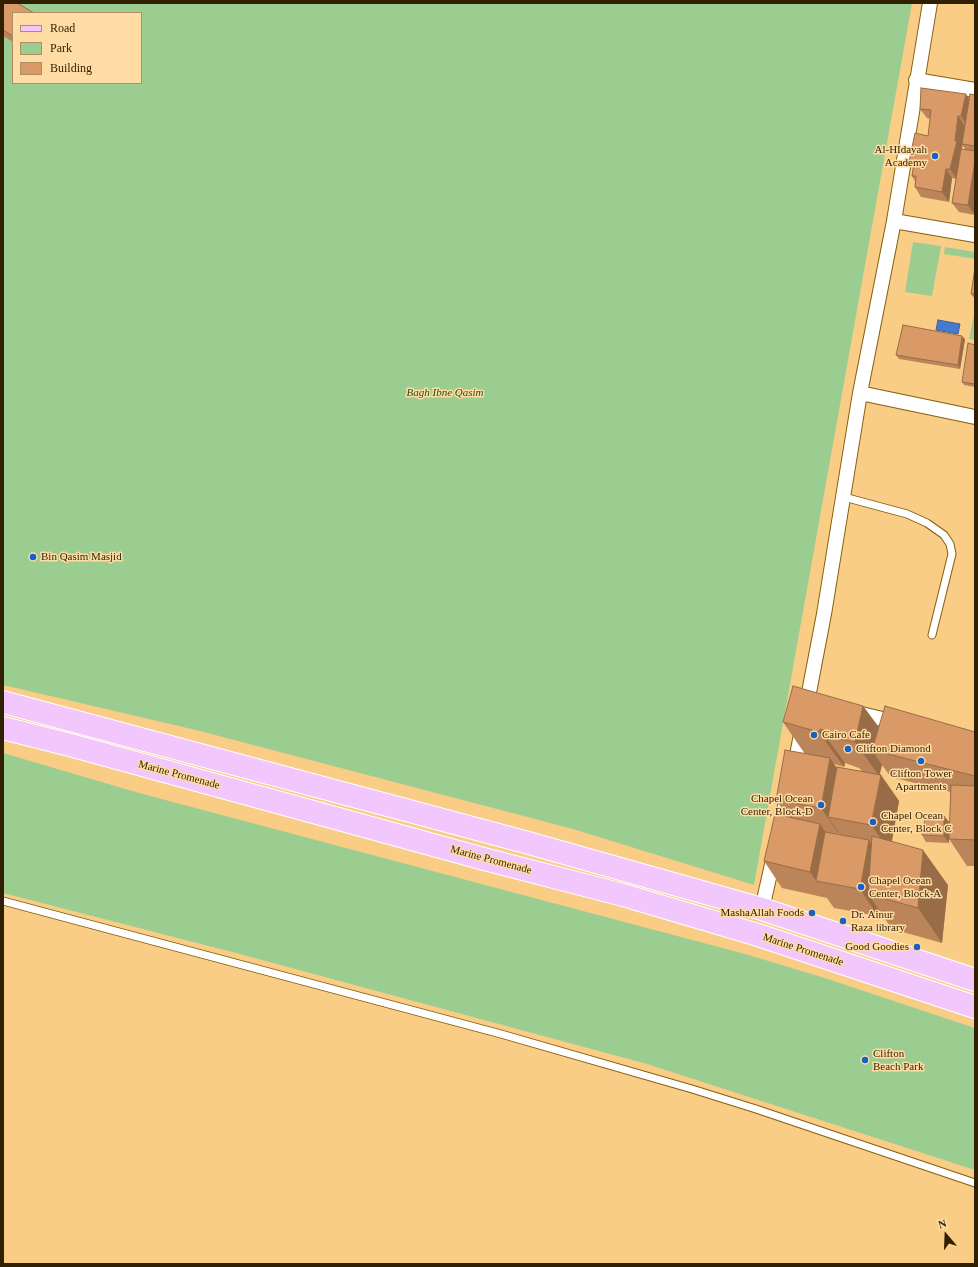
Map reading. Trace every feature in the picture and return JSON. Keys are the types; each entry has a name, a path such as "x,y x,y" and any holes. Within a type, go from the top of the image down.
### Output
{"main road":[{"path":"8,704 78,721 533,844 762,909 975,980"},
{"path":"4,729 14,722 16,710 8,704"},
{"path":"70,744 67,740 67,730 78,721"},
{"name":"Marine Promenade","path":"4,729 70,744 484,859 623,895 758,935 975,1007"}],"street":[{"path":"762,909 808,700 844,497 860,393 894,221 916,80 930,3"},
{"path":"916,80 975,90"},
{"path":"894,221 975,235"},
{"path":"860,393 975,416"},
{"path":"808,700 823,704"},
{"path":"838,708 914,727"}],"lane":[{"path":"844,497 907,514 927,523 944,535 950,544 952,554 932,635"},
{"path":"3,901 501,1034 692,1089 763,1111 975,1183"}],"green space":[{"name":"Bagh Ibne Qasim","path":"3,3 912,3 754,885 573,829 196,730 3,685"},
{"path":"913,242 941,246 932,296 905,292"},
{"path":"945,247 975,252 975,259 944,254"},
{"path":"975,310 975,340 969,339"},
{"path":"3,753 139,793 745,954 825,978 975,1028 975,1170 647,1064 236,953 3,893"}],"water":[{"path":"938,320 960,324 958,334 936,330"}],"building":[{"path":"3,3 17,3 32,12 12,12 12,35 3,30"},
{"path":"921,88 966,94 961,116 958,116 955,141 957,141 950,169 946,169 942,192 915,187 916,176 912,176 914,163 909,162 915,133 928,136 931,110 920,109"},
{"path":"970,94 975,95 975,146 962,144"},
{"path":"961,149 975,151 975,161 968,205 952,203"},
{"path":"975,268 975,294 971,294"},
{"path":"903,325 962,336 958,365 896,355"},
{"path":"968,343 975,345 975,384 962,382"},
{"path":"793,686 863,706 855,742 839,739 841,735 820,729 819,732 783,722"},
{"path":"885,706 975,732 975,776 872,750"},
{"path":"785,750 830,758 821,808 776,800"},
{"path":"837,767 881,775 871,825 828,817"},
{"path":"951,785 975,786 975,840 949,839"},
{"path":"775,814 820,824 810,872 764,861"},
{"path":"926,814 944,816 944,836 922,835"},
{"path":"825,832 869,840 860,889 816,881"},
{"path":"872,836 923,850 918,908 868,894"}],"place":[{"name":"Al-HIdayah Academy","path":"935,156"},
{"name":"Bin Qasim Masjid","path":"33,557"},
{"name":"Cairo Cafe","path":"814,735"},
{"name":"Clifton Diamond","path":"848,749"},
{"name":"Clifton Tower Apartments","path":"921,761"},
{"name":"Chapel Ocean Center, Block-D","path":"821,805"},
{"name":"Chapel Ocean Center, Block C","path":"873,822"},
{"name":"Chapel Ocean Center, Block-A","path":"861,887"},
{"name":"MashaAllah Foods","path":"812,913"},
{"name":"Dr. Ainur Raza library","path":"843,921"},
{"name":"Good Goodies","path":"917,947"},
{"name":"Clifton Beach Park","path":"865,1060"}]}
